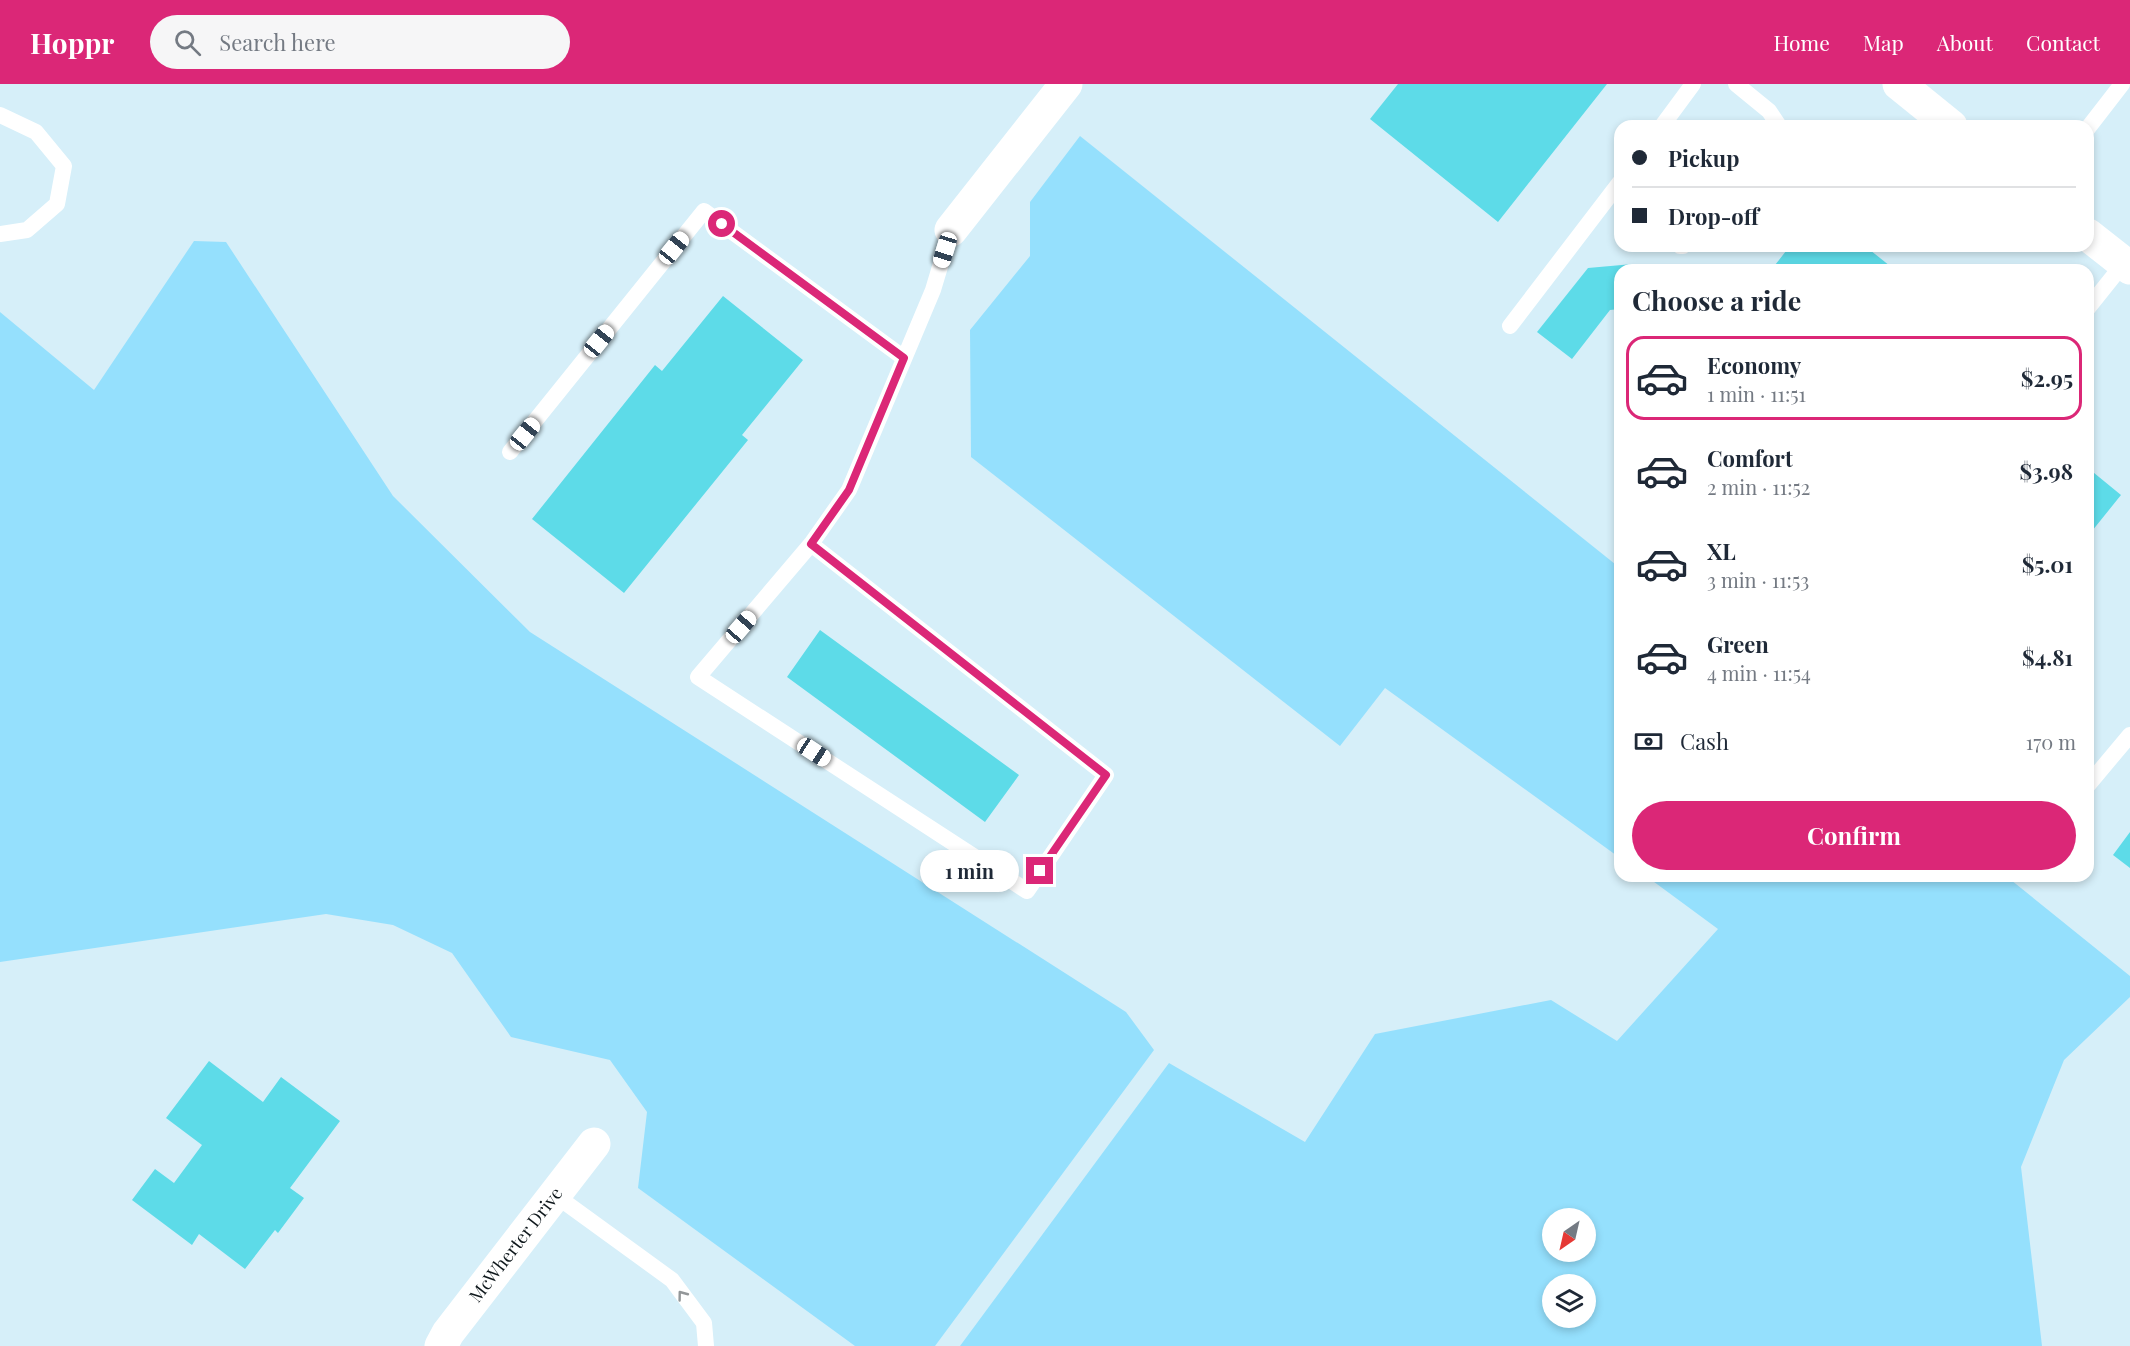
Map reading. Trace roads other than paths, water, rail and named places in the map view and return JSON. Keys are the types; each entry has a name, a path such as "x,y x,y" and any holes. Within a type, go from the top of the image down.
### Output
{"street":[{"path":"951,230 1066,84"},
{"path":"1899,84 1944,120"},
{"path":"2094,240 2127,266"},
{"name":"McWherter Drive","path":"441,1346 448,1333 594,1144"}],"lane":[{"path":"1667,120 1694,84"},
{"path":"1737,84 1769,111 1775,120"},
{"path":"2093,120 2115,86"},
{"path":"0,115 36,132 64,166 57,204 27,230 0,234"},
{"path":"1510,326 1614,192"},
{"path":"510,452 704,211 904,358"},
{"path":"811,544 1106,775 1027,891 698,677 811,544 849,490 933,290 951,230"},
{"path":"2094,302 2127,266"},
{"path":"2094,778 2130,735"},
{"path":"555,1195 672,1280 704,1323 706,1346"}]}
